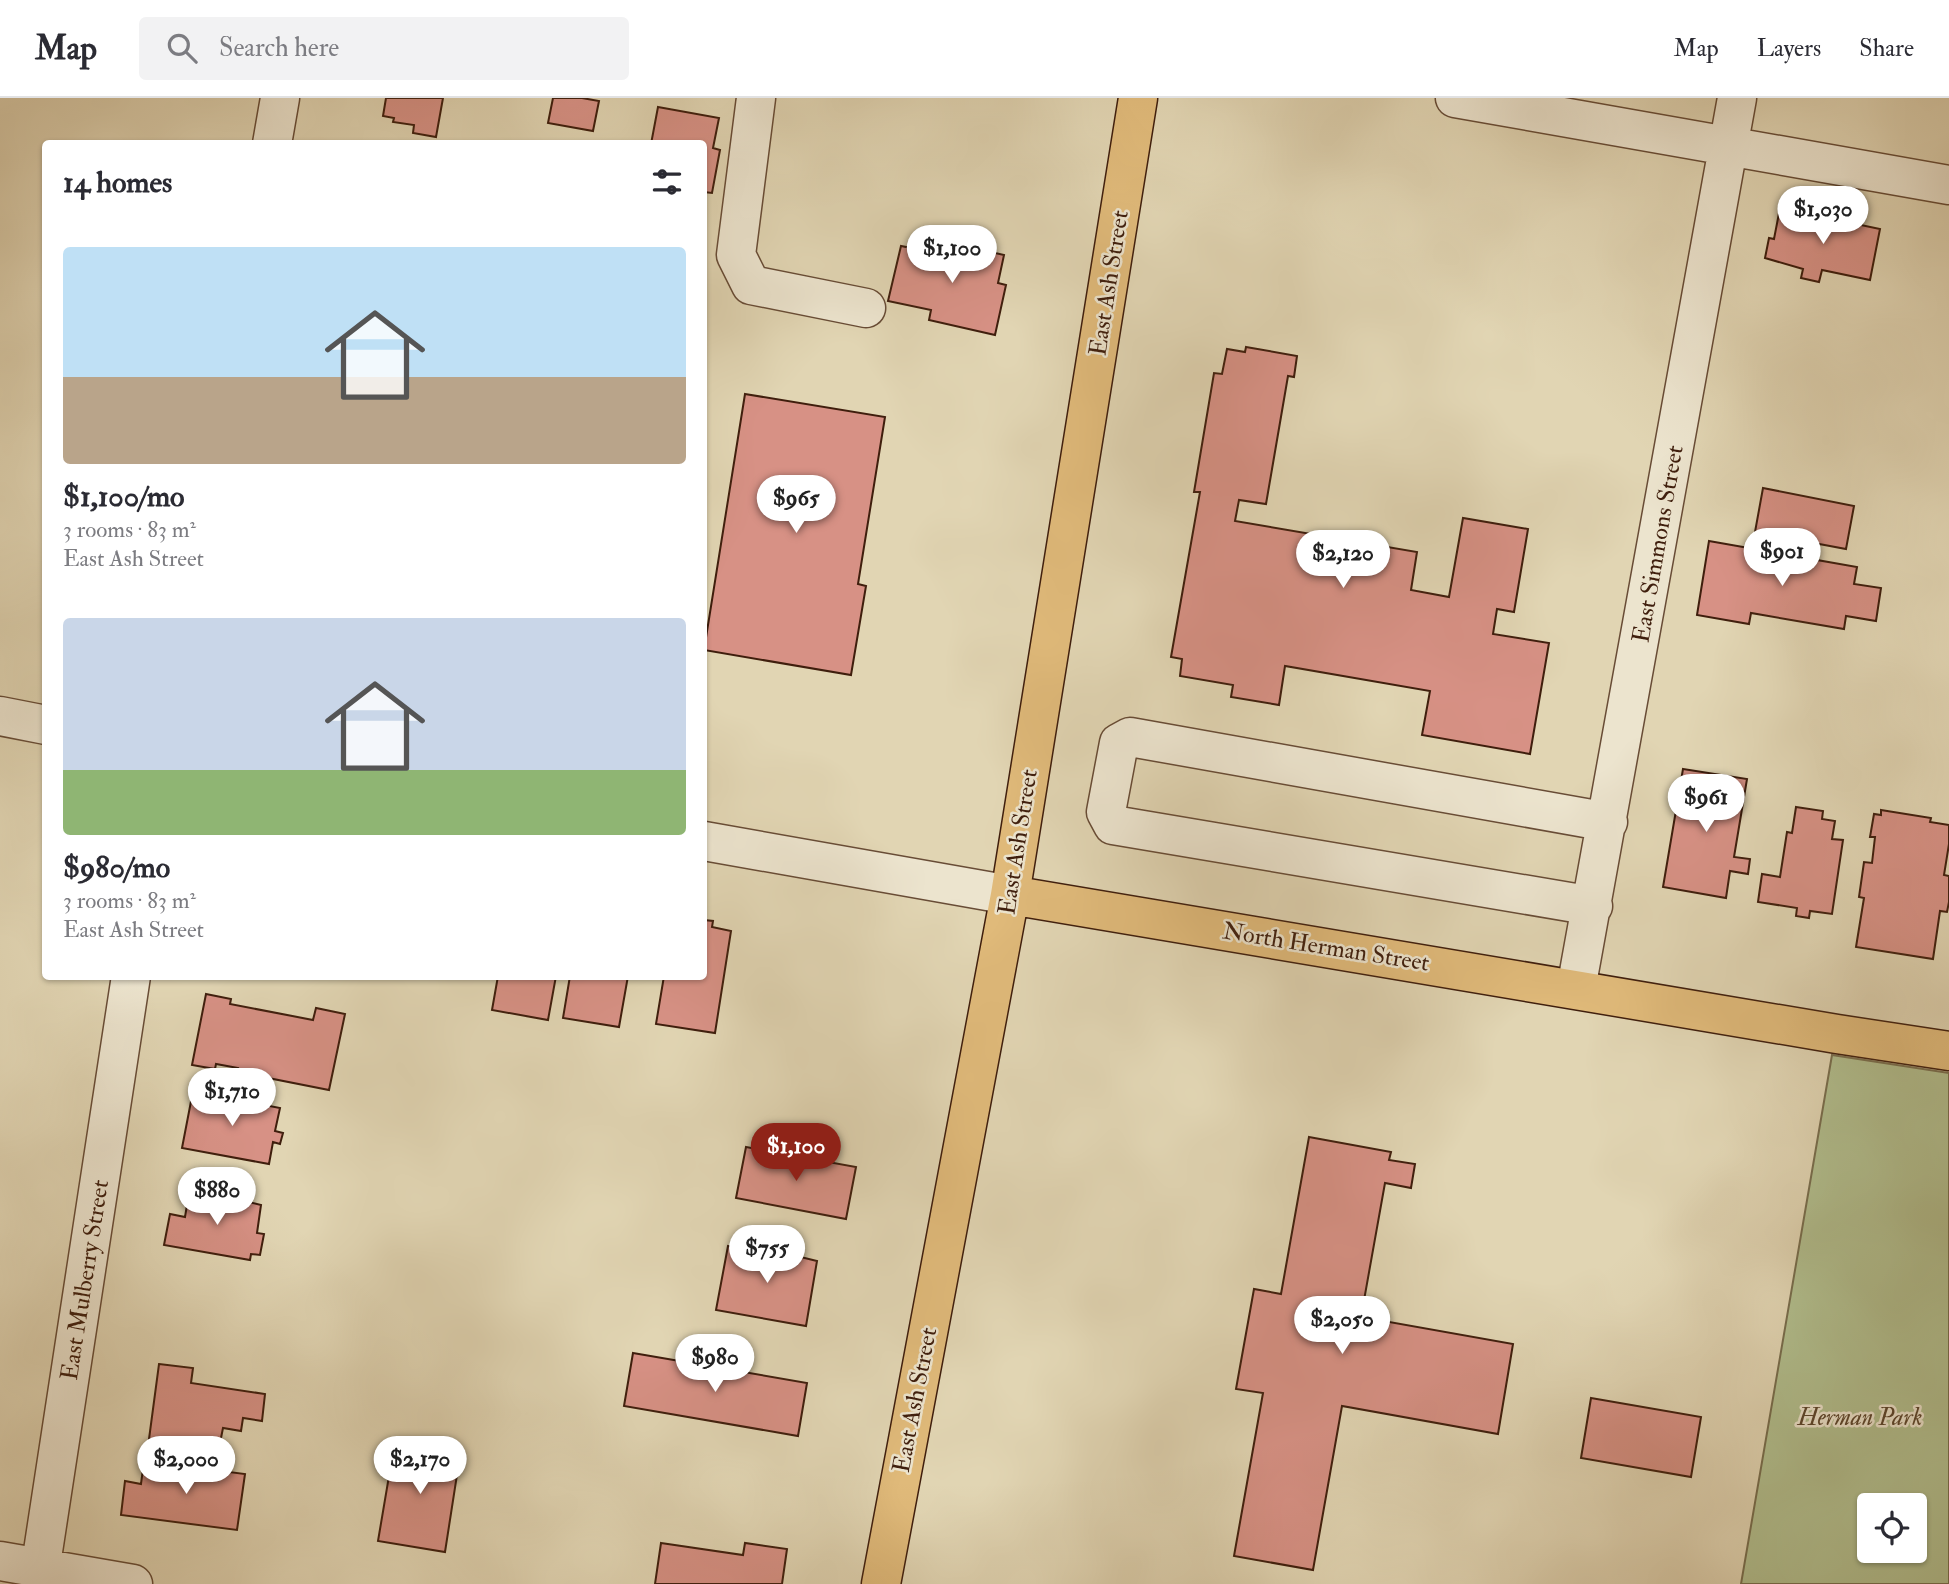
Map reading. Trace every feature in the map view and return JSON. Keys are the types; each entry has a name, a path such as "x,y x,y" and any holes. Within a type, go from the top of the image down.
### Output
{"main road":[{"name":"East Ash Street","path":"881,1584 1010,894 1139,98"},
{"name":"North Herman Street","path":"1010,894 1949,1051"}],"street":[{"path":"273,140 280,98"},
{"path":"756,98 736,255 751,285 866,308"},
{"path":"1455,98 1949,185"},
{"name":"East Simmons Street","path":"1576,989 1737,98"},
{"path":"0,716 42,723"},
{"path":"1592,906 1113,825 1106,812 1119,743 1130,737 1608,821"},
{"name":"North Herman Street","path":"707,842 1010,894"},
{"name":"East Mulberry Street","path":"40,1576 130,980"},
{"path":"0,1561 40,1576 132,1584"}],"green space":[{"name":"Herman Park","path":"1832,1055 1949,1073 1949,1584 1741,1584"}],"building":[{"path":"386,98 443,98 436,137 413,133 414,125 393,122 394,118 383,116"},
{"path":"553,98 599,101 593,131 548,123"},
{"path":"658,107 719,118 713,148 720,150 712,193 707,192 707,140 652,140"},
{"path":"1780,208 1880,229 1870,280 1822,270 1819,282 1801,278 1803,269 1765,258 1769,238 1774,239"},
{"path":"934,239 1004,255 998,283 1006,285 995,335 929,320 931,310 888,301 901,246 931,252"},
{"path":"1246,347 1297,356 1294,377 1288,376 1266,504 1239,500 1235,521 1417,552 1411,590 1449,597 1463,518 1528,529 1514,612 1497,609 1493,634 1549,643 1530,754 1422,735 1430,691 1285,666 1279,705 1231,697 1233,685 1180,676 1182,659 1171,657 1200,492 1194,492 1214,373 1222,374 1227,349 1245,352"},
{"path":"745,394 885,417 858,584 866,586 851,675 707,651 707,631"},
{"path":"1763,488 1854,506 1846,549 1755,532"},
{"path":"1709,541 1857,567 1854,584 1881,588 1876,621 1846,616 1844,629 1751,613 1749,624 1697,615"},
{"path":"1683,769 1747,779 1734,857 1750,859 1748,874 1730,871 1726,898 1663,887"},
{"path":"1796,807 1823,811 1822,819 1835,821 1832,839 1843,840 1832,914 1810,911 1809,918 1796,916 1797,908 1758,902 1762,874 1780,877 1787,832 1792,833"},
{"path":"1881,810 1931,818 1930,822 1949,825 1944,875 1949,876 1949,902 1947,912 1940,911 1933,959 1856,947 1864,898 1859,897 1864,862 1872,863 1875,837 1870,837 1874,814 1881,815"},
{"path":"707,920 713,921 712,927 731,931 715,1033 656,1024 663,980 707,980"},
{"path":"497,980 555,980 548,1020 492,1010"},
{"path":"569,980 627,980 619,1027 563,1018"},
{"path":"206,994 231,999 230,1004 313,1020 316,1008 345,1014 329,1090 268,1078 267,1082 236,1076 238,1068 216,1064 215,1069 192,1065"},
{"path":"193,1091 280,1108 275,1131 283,1133 280,1144 273,1142 269,1164 182,1148"},
{"path":"1309,1137 1391,1152 1389,1160 1415,1164 1411,1188 1385,1183 1361,1317 1513,1344 1498,1434 1342,1406 1313,1570 1234,1556 1263,1393 1236,1389 1254,1289 1281,1294"},
{"path":"746,1147 856,1167 846,1219 736,1198"},
{"path":"189,1193 214,1198 215,1194 261,1205 257,1233 264,1234 260,1255 251,1254 250,1260 164,1245 170,1214 185,1217"},
{"path":"728,1246 763,1253 764,1248 817,1261 806,1326 716,1310"},
{"path":"633,1353 807,1383 798,1436 624,1406"},
{"path":"159,1364 193,1368 191,1383 265,1394 262,1421 243,1418 241,1431 223,1428 220,1443 214,1442 214,1449 149,1439"},
{"path":"1591,1398 1701,1417 1691,1477 1581,1458"},
{"path":"399,1438 461,1449 445,1552 378,1541 389,1476 393,1477"},
{"path":"144,1461 245,1474 237,1530 121,1515 125,1481 141,1484"},
{"path":"661,1543 743,1555 745,1543 787,1549 782,1584 655,1584"}]}
